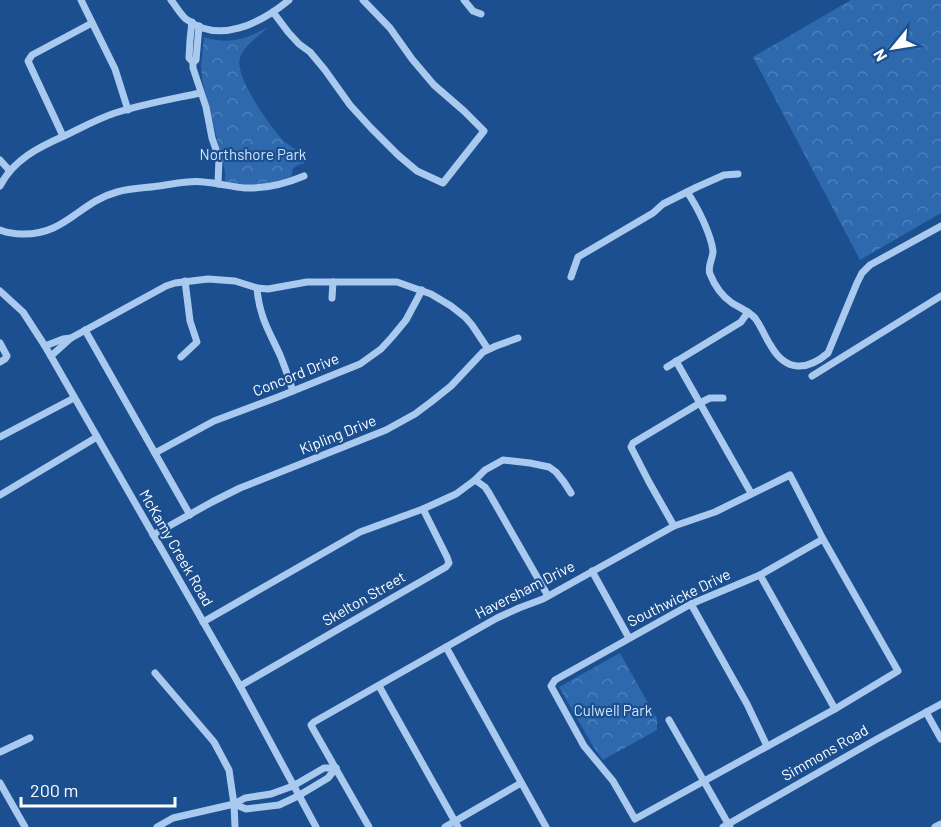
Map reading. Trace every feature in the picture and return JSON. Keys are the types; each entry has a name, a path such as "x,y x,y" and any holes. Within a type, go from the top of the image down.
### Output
{"street":[{"path":"81,0 115,69 128,110"},
{"path":"171,0 185,18 195,24 218,31 244,27 273,12 289,0"},
{"path":"273,12 288,33 310,52 350,105 371,128 417,171 443,183 484,131 434,85 390,28 363,0"},
{"path":"464,0 473,11 481,14"},
{"path":"63,136 28,61 32,56 92,23"},
{"path":"195,24 189,58 193,62 219,158 218,184"},
{"path":"0,186 10,171 30,153 92,122 115,113 200,93"},
{"path":"0,160 10,171"},
{"path":"571,277 578,257 653,213 663,204 724,175 738,174"},
{"path":"0,230 9,234 45,232 60,226 87,206 109,194 125,190 184,182 268,188 304,176"},
{"path":"687,192 704,222 713,252 708,270 713,281 722,294 756,320 777,356 799,367 810,365 828,353 862,273 870,265 941,226"},
{"path":"51,356 71,338 166,286 185,281 208,279 235,281 268,289 307,282 397,282 438,298 465,317 488,349"},
{"path":"181,357 197,342 190,321 185,281"},
{"path":"332,298 333,282"},
{"path":"257,288 261,314 293,391"},
{"name":"Concord Drive","path":"155,453 214,421 360,364 381,349 406,320 422,290"},
{"name":"McKamy Creek Road","path":"0,291 23,312 51,356 240,686 316,827"},
{"path":"812,376 941,296"},
{"path":"667,367 741,322 748,312"},
{"path":"85,330 190,515"},
{"path":"45,346 71,338"},
{"name":"Kipling Drive","path":"153,535 240,488 386,430 416,414 451,386 483,352 518,338"},
{"path":"0,343 7,356 0,362"},
{"path":"676,361 751,493"},
{"path":"0,437 74,398"},
{"path":"675,526 631,447 633,443 700,402 710,398 723,398"},
{"path":"0,495 97,437"},
{"path":"203,622 360,532 423,509 456,494 485,470 503,460 530,462 549,467 556,472 571,494"},
{"name":"Haversham Drive","path":"336,768 311,724 497,618 548,596 675,526 714,512 790,475 823,539"},
{"path":"475,480 489,493 548,596"},
{"name":"Skelton Street","path":"240,686 446,567 449,563 447,557 423,509"},
{"path":"704,782 898,671 823,539"},
{"name":"Southwicke Drive","path":"704,782 635,819 613,781 584,746 551,686 558,677 691,604 760,575 823,539"},
{"path":"592,571 629,638"},
{"path":"760,575 835,709"},
{"path":"691,604 747,704 767,746"},
{"path":"446,647 546,827"},
{"path":"155,673 214,742 229,770 235,827"},
{"path":"379,686 456,824"},
{"name":"Simmons Road","path":"727,826 941,704"},
{"path":"926,712 941,739"},
{"path":"669,720 727,826"},
{"path":"0,752 30,738"},
{"path":"157,827 173,818 234,804 245,798 271,794 293,786 324,768 336,768"},
{"path":"234,804 246,809 279,805 328,778 336,768"},
{"path":"336,768 369,827"},
{"path":"0,783 25,827"},
{"path":"446,827 456,824 521,783"},
{"path":"935,827 941,824"}],"green space":[{"path":"851,0 941,0 941,213 860,260 753,57"},
{"name":"Northshore Park","path":"268,27 248,45 242,54 240,66 242,76 267,121 283,140 300,154 305,163 293,168 291,179 265,186 225,183 222,158 202,79 204,37 237,40"},
{"name":"Culwell Park","path":"620,653 657,719 657,730 603,760 559,687"}]}
